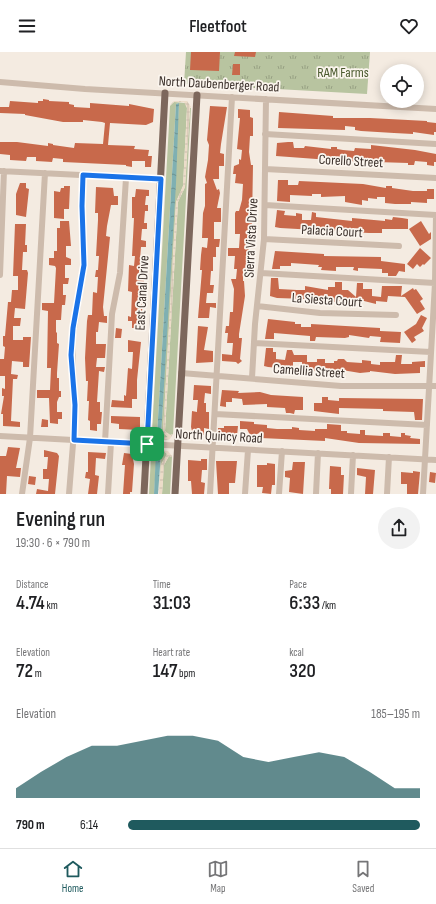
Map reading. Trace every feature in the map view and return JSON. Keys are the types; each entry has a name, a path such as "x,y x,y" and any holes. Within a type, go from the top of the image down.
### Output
{"main road":[{"name":"East Canal Drive","path":"144,494 165,93"},
{"path":"175,494 197,95"}],"street":[{"name":"North Daubenberger Road","path":"0,82 436,109"},
{"path":"210,494 232,97"},
{"name":"Sierra Vista Drive","path":"252,378 257,306 264,239 266,99"},
{"path":"265,134 436,144"},
{"name":"Corello Street","path":"265,169 436,178"},
{"path":"0,275 2,171 161,179"},
{"path":"22,494 30,438 45,173"},
{"path":"69,494 74,440 75,405 71,355 73,328 84,265 82,206 83,175"},
{"path":"108,494 112,314 120,273 126,178"},
{"path":"265,205 436,215 435,283 423,494"},
{"name":"Palacia Court","path":"264,239 399,246"},
{"path":"261,273 435,283"},
{"name":"La Siesta Court","path":"257,306 320,313 396,315"},
{"path":"254,343 430,352"},
{"name":"Camellia Street","path":"181,373 341,386 436,386"},
{"path":"215,414 427,425"},
{"name":"North Quincy Road","path":"0,436 436,460"},
{"path":"246,494 248,450"},
{"path":"279,494 282,451"},
{"path":"316,494 318,453"},
{"path":"351,494 353,455"},
{"path":"387,494 389,457"}],"green space":[{"name":"RAM Farms","path":"186,52 370,52 367,94 184,84"},
{"path":"174,102 185,103 187,108 183,186 176,202 163,432 168,437 166,439 157,438 152,433 170,106","holes":["179,103 161,436 157,436 176,104"]},
{"path":"190,108 173,434 170,435 165,431 178,202 185,187"},
{"path":"157,451 165,452 167,454 161,465 159,494 161,453"},
{"path":"157,451 154,494 149,494 151,456"},
{"path":"169,456 172,457 170,494 162,494 164,465"}],"shaded area":[{"path":"174,101 187,101 191,107 185,187 178,202 165,431 170,435 173,434 170,439 166,440 156,439 152,434 153,433 154,436 158,438 168,437 163,433 176,202 183,186 187,108 184,102 174,102 170,105"},
{"path":"156,450 168,451 172,456 169,456 164,465 162,494 159,494 161,464 167,454 165,452 156,451 151,456 152,452"}],"water":[{"path":"179,103 176,184 161,437 157,436 176,104"},
{"path":"156,452 161,453 158,494 154,494"}],"building":[{"path":"191,52 220,52 219,71 190,70"},
{"path":"235,52 256,52 255,57 234,56"},
{"path":"233,64 240,64 240,75 232,75"},
{"path":"43,99 49,101 69,102 69,104 74,105 74,107 90,108 90,103 129,106 129,104 154,109 153,122 146,125 110,123 108,145 135,146 134,149 149,150 148,156 152,156 151,167 145,167 145,161 132,161 132,167 126,165 63,162 63,159 53,158 52,162 36,161 36,157 27,157 26,161 10,160 10,155 0,154 0,142 17,142 48,146 48,143 74,148 75,143 103,144 105,123 102,122 83,120 83,122 63,122 25,114 0,113 0,107 9,107 10,101 38,103 38,101 43,101"},
{"path":"210,106 227,107 220,153 224,154 224,166 219,166 219,179 213,179 217,190 219,189 220,193 217,208 221,208 221,222 214,222 214,239 220,239 219,247 216,247 216,257 213,257 213,271 211,271 210,285 214,285 213,293 207,293 206,303 216,303 216,308 210,307 209,318 198,318 202,270 200,270 202,247 207,248 208,238 202,238 203,213 205,206 205,184 207,183 205,177 208,160 209,145 207,140"},
{"path":"238,109 250,110 250,117 253,118 253,136 250,136 249,152 251,165 253,165 251,239 248,239 249,257 247,257 247,269 243,269 245,296 239,334 239,338 242,338 240,359 242,361 238,364 236,362 222,361 222,354 232,355 233,343 227,343 228,333 225,333 226,326 229,326 230,312 233,312 234,289 231,279 236,279 237,269 234,269 235,256 228,256 228,248 239,248 240,234 235,234 235,213 236,211 239,211 242,200 243,184 235,183 236,174 233,174 234,166 239,164 239,159 241,160 242,150 237,149 240,118 238,118"},
{"path":"279,112 333,116 333,118 427,121 436,123 436,132 434,132 434,135 413,132 413,134 361,131 355,130 355,127 345,126 345,130 278,128"},
{"path":"293,142 294,148 304,148 305,146 331,149 331,147 337,147 337,149 354,151 355,148 371,149 371,145 415,150 436,154 436,162 434,162 434,166 427,165 427,162 415,161 414,165 408,165 408,163 345,161 345,159 330,158 330,160 276,156 277,143"},
{"path":"278,180 288,180 288,185 298,185 299,181 363,184 386,188 386,186 392,186 392,188 413,191 427,191 427,189 434,189 434,199 427,199 427,203 411,202 411,204 395,204 385,203 385,197 377,197 377,199 368,198 368,201 362,200 362,205 345,202 345,196 321,197 321,194 312,194 312,196 290,195 290,202 277,201"},
{"path":"20,183 26,183 26,188 29,189 26,217 16,215 16,194"},
{"path":"64,186 70,186 69,209 64,209 64,219 54,218 54,191 60,192 61,188 64,188"},
{"path":"96,187 113,188 114,196 118,196 118,205 111,205 106,236 110,237 103,307 104,316 107,316 107,323 99,322 98,332 96,332 96,344 106,344 105,358 97,358 96,367 105,367 104,372 99,371 97,402 100,402 100,412 102,412 101,424 97,424 97,431 90,430 90,421 88,420 89,401 87,401 88,381 86,381 85,358 88,315 92,315 93,292 97,293 98,277 95,277 96,270 98,270 99,256 96,256 98,213 95,213"},
{"path":"136,189 149,190 149,196 146,196 145,205 148,205 148,211 145,211 144,223 147,223 147,229 142,229 141,240 146,241 146,247 141,247 140,259 145,259 145,264 142,264 142,276 144,276 144,283 139,282 139,295 143,295 141,328 132,328 132,321 128,321 128,316 131,317 132,292 128,291 129,265 134,266 135,256 132,256 134,218 132,218 132,197 135,197"},
{"path":"277,210 285,211 284,215 296,216 296,213 302,214 302,220 311,220 312,212 316,213 316,217 352,221 352,218 385,221 385,219 392,220 393,217 402,218 408,219 408,229 382,229 382,233 369,233 280,228 275,227"},
{"path":"60,221 69,221 71,246 66,246 66,257 71,259 71,265 65,265 65,278 69,278 68,284 63,284 63,295 66,295 65,305 62,305 61,320 56,320 57,343 59,344 57,378 59,378 59,391 61,391 61,397 59,397 57,402 57,412 62,412 62,419 58,419 58,424 50,423 49,398 37,398 37,390 50,390 51,368 47,368 48,311 42,310 42,303 54,303 56,268 55,266 49,265 49,258 54,258 54,251 57,251 57,228 60,228"},
{"path":"421,221 429,234 431,232 431,239 420,246 409,229"},
{"path":"15,224 26,224 25,245 27,245 27,252 23,252 22,270 27,270 28,273 25,309 15,308 14,318 21,318 20,326 13,326 13,340 23,340 23,337 31,337 29,367 23,367 23,362 12,361 11,374 18,375 17,379 13,379 11,421 20,422 20,427 3,426 3,414 1,414 4,396 2,396 2,388 5,389 5,376 0,376 0,359 4,359 5,347 3,346 3,336 5,336 8,302 11,302 12,290 18,290 18,276 13,276"},
{"path":"420,248 431,258 424,265 423,264 420,267 417,264 413,269 407,264"},
{"path":"275,251 324,254 324,256 381,257 381,261 405,264 405,272 399,271 396,276 388,276 388,273 382,273 382,269 358,268 358,271 353,270 354,267 336,267 336,271 321,270 322,267 318,267 319,265 291,263 291,266 280,266 280,269 272,269"},
{"path":"271,278 278,278 279,289 305,290 305,286 328,290 328,287 335,287 335,282 342,282 342,290 348,290 356,297 357,283 363,283 363,289 372,289 372,296 381,297 382,286 402,286 401,296 413,288 414,290 416,289 423,299 420,301 425,309 417,314 405,297 388,296 387,302 376,301 376,304 364,301 334,302 334,300 277,298 270,296"},
{"path":"421,315 427,318 422,328 424,331 414,337 416,340 412,343 404,332 416,324"},
{"path":"268,319 295,322 295,324 301,324 301,327 311,327 311,324 380,328 380,331 401,332 400,343 380,342 381,337 370,336 369,338 349,335 349,337 345,338 316,337 315,341 310,341 310,336 274,333 274,339 265,339"},
{"path":"198,326 208,327 204,350 213,351 213,362 196,363"},
{"path":"116,328 122,329 121,338 115,338"},
{"path":"128,340 141,342 137,380 137,399 132,399 132,408 111,407 112,400 124,401 124,395 126,396 128,368 132,369 133,352 128,352"},
{"path":"266,348 273,348 273,352 276,352 276,359 285,360 287,350 292,350 294,355 307,355 307,362 317,362 317,359 325,359 325,363 334,363 334,361 337,361 338,359 344,359 347,362 362,363 362,360 371,361 371,364 380,365 380,362 395,362 396,355 402,355 401,364 412,364 412,362 425,361 425,367 420,367 420,373 395,374 370,371 360,373 342,370 342,373 333,372 334,370 309,371 309,369 302,368 302,362 293,362 293,369 268,367 264,366"},
{"path":"194,385 211,386 211,394 205,393 204,403 206,403 206,412 209,412 209,429 204,428 204,435 193,435 191,427 192,411 197,412 198,400 193,400"},
{"path":"222,390 239,391 238,393 260,392 271,395 303,397 303,410 295,410 294,414 286,413 285,408 267,407 267,404 243,405 242,399 232,398 232,402 226,402 226,407 220,406"},
{"path":"322,397 328,397 328,400 339,401 339,398 423,399 422,420 415,420 414,412 383,411 383,409 339,408 339,414 314,411 314,403 322,403"},
{"path":"111,416 140,417 140,430 119,429 119,424 111,423"},
{"path":"42,419 48,420 48,427 41,427"},
{"path":"240,421 254,422 254,424 267,425 267,428 277,429 292,429 292,427 299,428 299,430 315,431 315,429 327,429 327,424 341,425 341,431 347,431 347,433 360,434 360,430 365,430 365,435 383,436 383,433 390,433 390,436 401,437 401,433 405,433 405,435 411,436 410,438 420,439 420,444 359,443 325,438 325,441 261,438 261,432 251,437 247,429 240,429"},
{"path":"224,426 238,426 237,436 218,435 218,428 224,428"},
{"path":"8,447 20,448 16,468 21,468 20,477 7,476 6,494 0,494 0,456 6,456"},
{"path":"44,450 57,453 59,456 55,494 36,494 37,489 48,491 49,479 43,479 43,469 47,469 48,457 44,457"},
{"path":"88,452 106,453 105,459 96,458 95,475 99,476 97,494 88,494 90,479 85,478 86,472 88,472"},
{"path":"124,453 132,454 134,464 132,492 130,492 130,494 123,494 125,465 122,465"},
{"path":"201,459 207,459 207,470 202,470 201,482 205,483 204,494 192,494 191,481 188,481 188,460 201,461"},
{"path":"216,461 237,461 235,483 229,483 229,494 218,494"},
{"path":"293,462 305,462 303,494 289,492 290,478 285,477 285,471 292,470"},
{"path":"267,463 275,464 275,485 272,485 271,494 262,493 263,487 257,487 257,465 267,465"},
{"path":"330,466 341,467 341,475 344,475 343,494 331,494 331,489 329,489"},
{"path":"357,468 375,470 373,494 365,494 366,477 357,475"},
{"path":"413,471 420,472 418,494 407,494 407,484 401,484 401,472 413,473"},
{"path":"430,472 436,473 435,483 429,482"},
{"path":"29,476 36,477 35,485 28,484"}],"route":[{"path":"83,175 161,179 147,444 74,440 75,405 71,355 75,314 81,288 84,265 82,206 83,175"}]}
